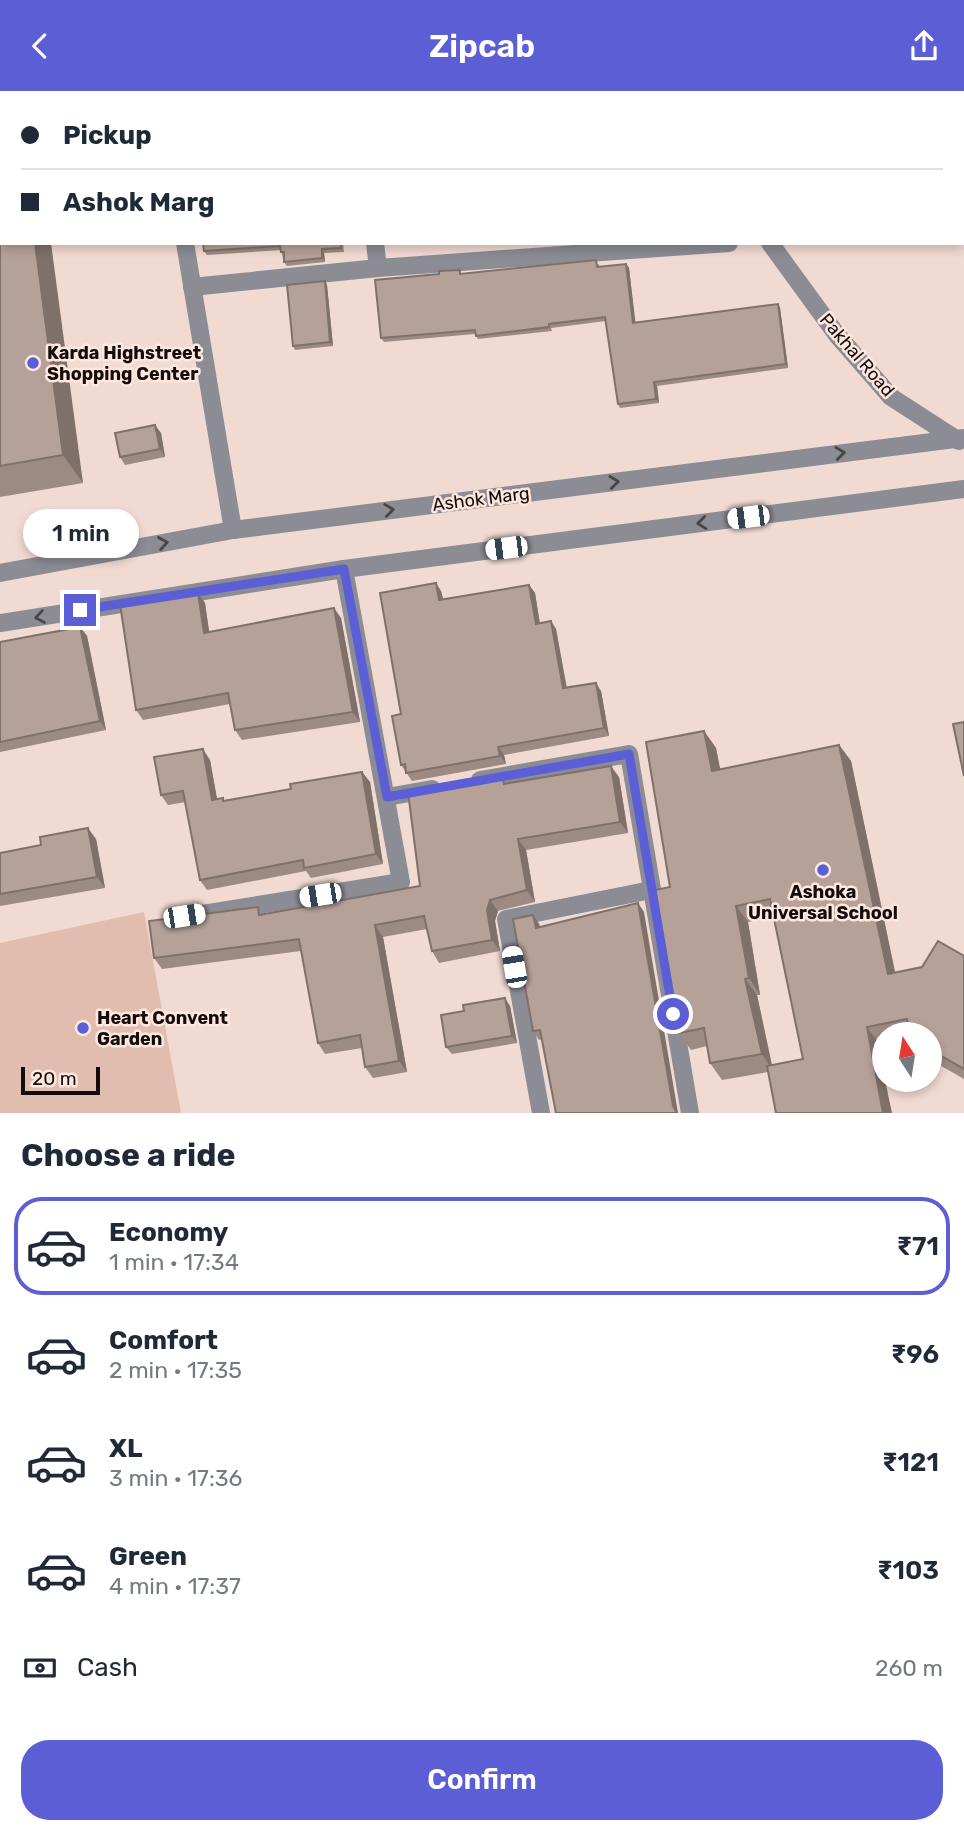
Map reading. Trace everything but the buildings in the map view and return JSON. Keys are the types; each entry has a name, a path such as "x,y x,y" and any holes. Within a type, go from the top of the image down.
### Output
{"street":[{"path":"185,245 233,530"},
{"path":"375,245 378,268"},
{"path":"192,287 378,268 701,245"},
{"name":"Pakhal Road","path":"771,245 837,335 891,397 961,440"},
{"name":"Ashok Marg","path":"0,573 233,530 961,440"},
{"path":"0,623 344,569 964,489"},
{"path":"184,916 401,882 344,569"},
{"path":"387,797 629,754 690,1113"},
{"path":"541,1113 506,919 652,890"}],"shaded area":[{"name":"Heart Convent Garden","path":"144,912 181,1113 0,1113 0,943"}],"place":[{"name":"Karda Highstreet Shopping Center","path":"33,363"},
{"name":"Ashoka Universal School","path":"823,870"},
{"name":"Heart Convent Garden","path":"83,1028"}],"route":[{"path":"80,610 344,569 387,797 629,754 673,1014"}]}
